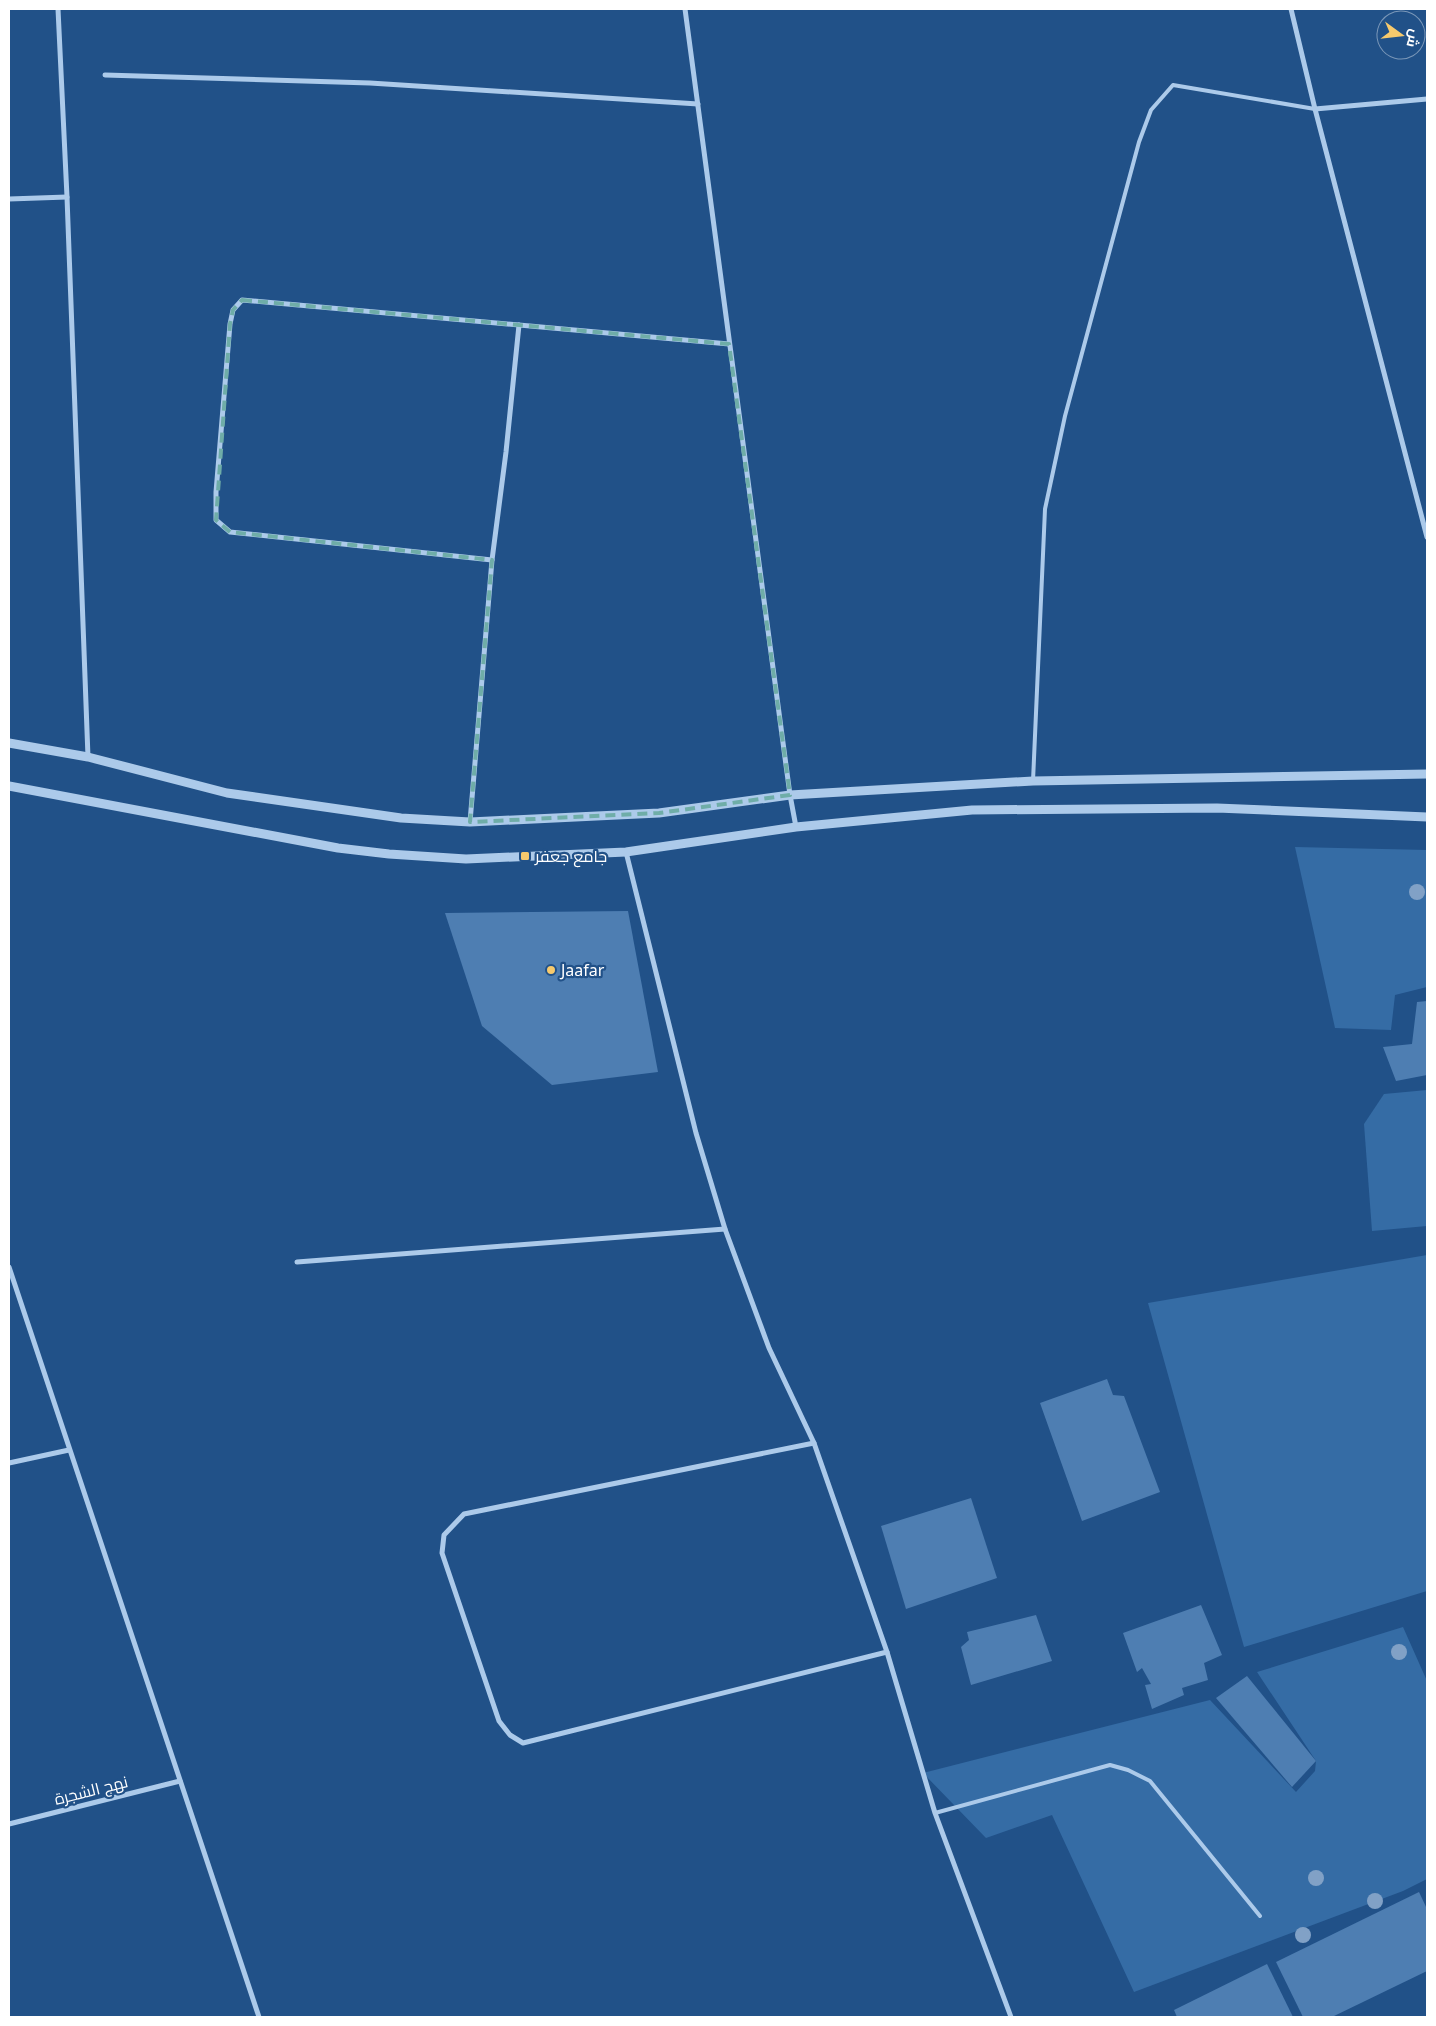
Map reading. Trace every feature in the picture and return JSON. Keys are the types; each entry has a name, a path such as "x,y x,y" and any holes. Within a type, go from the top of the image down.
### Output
{"street":[{"path":"58,9 88,757"},
{"path":"685,9 790,795 796,827"},
{"path":"1291,9 1315,109 1427,537"},
{"path":"105,75 370,83 698,104"},
{"path":"1315,109 1427,100"},
{"path":"9,199 67,197"},
{"path":"492,560 230,532 216,520 216,492 230,324 233,310 242,300 729,344"},
{"path":"470,822 492,560 506,452 519,326"},
{"path":"9,743 88,757 227,793 401,818 470,822 659,814 790,795 1033,781 1427,774"},
{"path":"9,786 338,848 389,854 466,859 626,852 796,827 972,810 1217,808 1427,816"},
{"path":"626,852 696,1133 725,1229 769,1348 814,1443 887,1652 935,1813 1011,2017"},
{"path":"297,1262 725,1229"},
{"path":"9,1267 259,2017"},
{"path":"814,1443 464,1514 444,1535 442,1553 499,1721 510,1735 522,1743 887,1652"},
{"path":"9,1464 69,1450"},
{"name":"نهج الشجرة","path":"9,1824 180,1781"}],"lane":[{"path":"1033,781 1045,509 1073,388 1139,142 1151,110 1173,85 1315,109"},
{"path":"935,1813 1110,1765 1128,1770 1150,1781 1260,1916"}],"highlighted area":[{"path":"242,300 729,344 790,795 659,813 470,822 492,560 230,532 216,520 230,324 233,310"}],"shaded area":[{"path":"1295,847 1427,850 1427,987 1395,995 1391,1030 1335,1028"},
{"path":"1427,1090 1427,1226 1372,1231 1364,1124 1384,1094"},
{"path":"1427,1255 1427,1591 1244,1647 1148,1303"},
{"path":"1403,1627 1427,1681 1427,1879 1403,1891 1134,1992 1052,1815 986,1838 923,1773 1210,1700 1296,1792 1315,1771 1316,1761 1257,1672"}],"building":[{"name":"Jaafar","path":"628,911 658,1072 552,1085 482,1026 445,913"},
{"path":"1427,1001 1427,1075 1396,1081 1383,1047 1412,1044 1417,1002"},
{"path":"1107,1379 1113,1395 1124,1396 1160,1492 1082,1521 1040,1403"},
{"path":"971,1498 997,1578 906,1609 881,1526"},
{"path":"1201,1605 1222,1655 1204,1663 1208,1680 1182,1688 1184,1695 1152,1709 1145,1685 1151,1684 1142,1668 1137,1672 1123,1633"},
{"path":"1036,1615 1052,1661 971,1685 961,1647 969,1640 967,1632"},
{"path":"1247,1676 1316,1761 1292,1787 1216,1698"},
{"path":"1419,1892 1427,1909 1427,1971 1332,2017 1303,2017 1276,1962"},
{"path":"1267,1964 1293,2017 1177,2017 1174,2010"}],"place":[{"name":"جامع جعفر","path":"525,856"},
{"name":"Jaafar","path":"551,970"}]}
